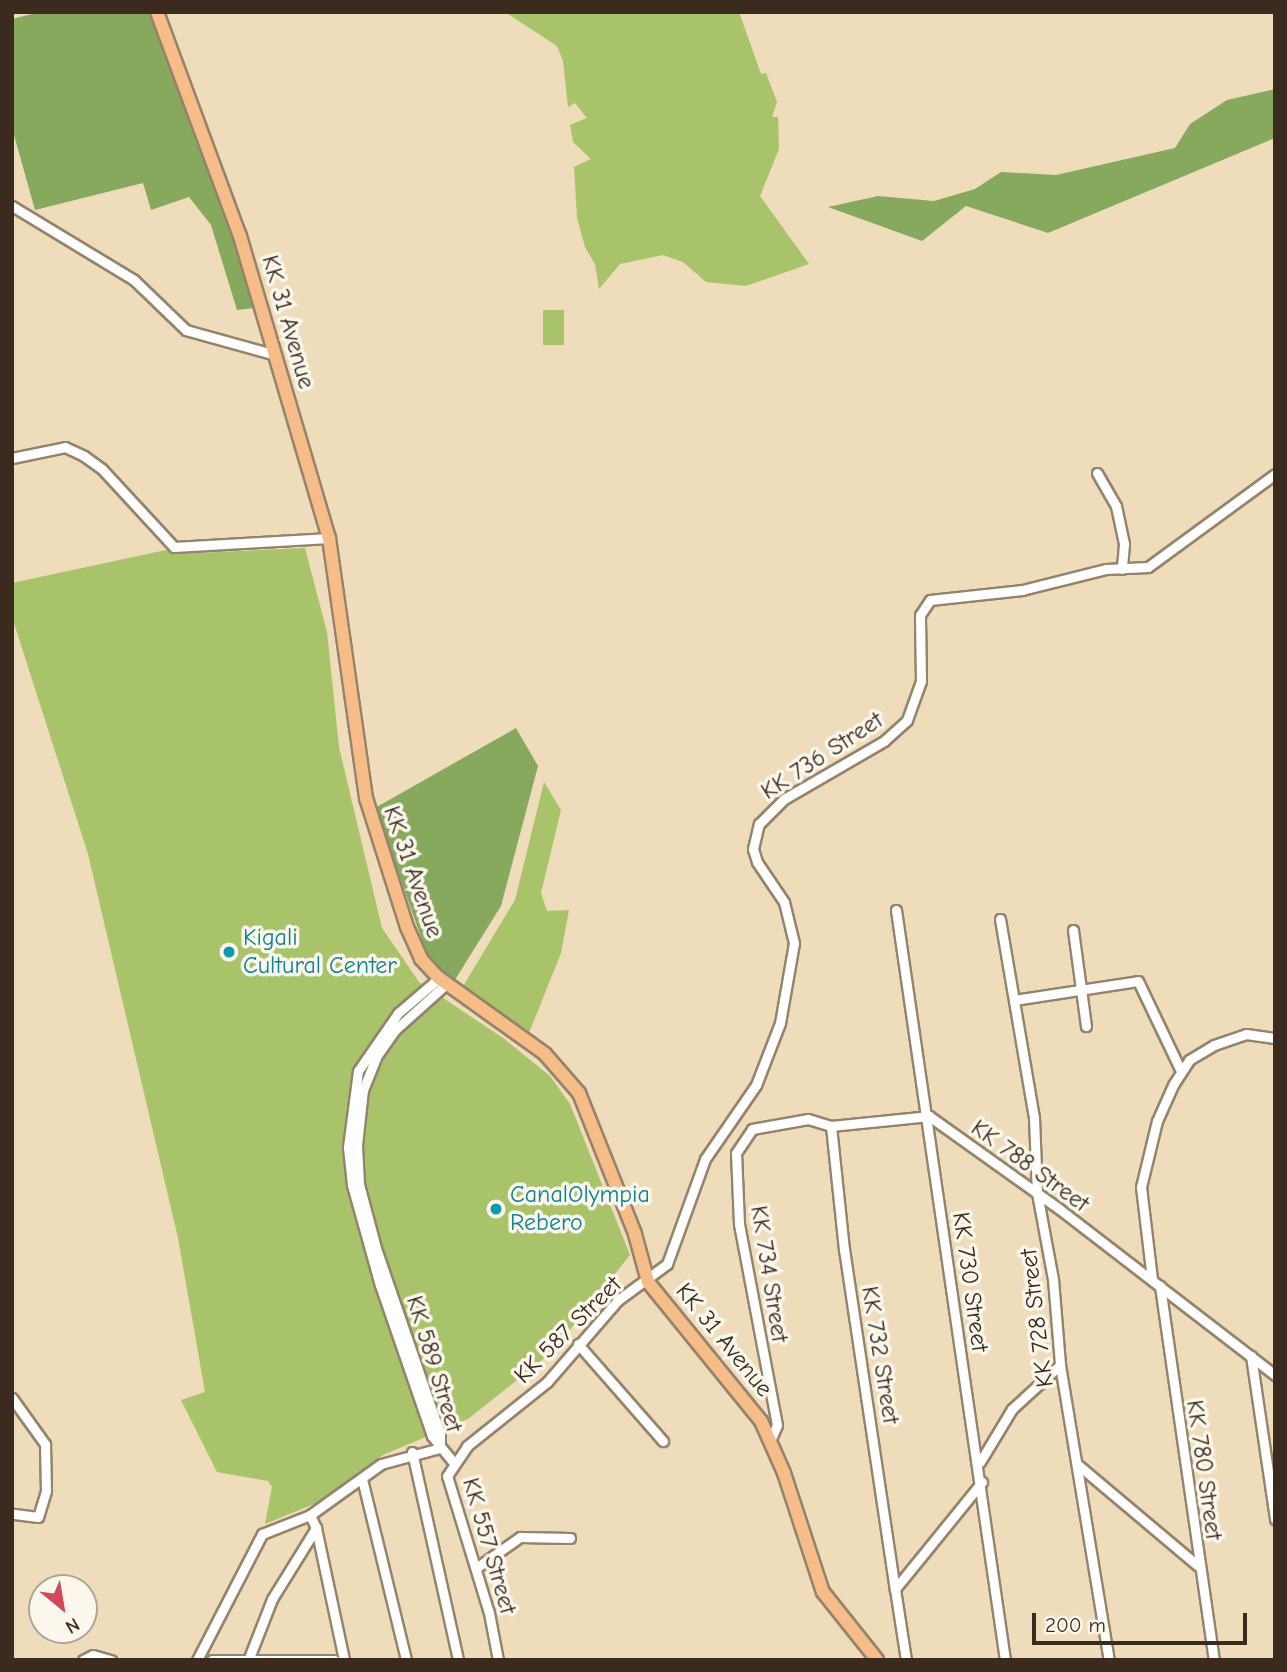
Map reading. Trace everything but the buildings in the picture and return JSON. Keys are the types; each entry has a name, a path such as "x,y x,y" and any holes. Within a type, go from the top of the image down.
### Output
{"main road":[{"name":"KK 31 Avenue","path":"157,12 240,236 329,538 371,819 407,927 421,959 442,981 545,1054 579,1093 635,1234 648,1282 737,1389 771,1439 823,1592 877,1660"}],"street":[{"path":"12,206 16,214 134,280 186,330 276,355"},
{"path":"12,458 65,447 84,456 102,469 174,547 329,538"},
{"path":"1097,473 1115,506 1124,544 1122,569"},
{"name":"KK 736 Street","path":"648,1282 667,1265 705,1159 728,1127 769,1057 792,966 789,916 753,849 759,824 784,799 884,741 907,720 921,681 920,615 930,600 1021,590 1065,576 1159,563 1275,474"},
{"name":"KK 730 Street","path":"896,910 982,1482 1004,1660"},
{"name":"KK 728 Street","path":"1000,919 1037,1144 1037,1193 1053,1279 1060,1365 1109,1660"},
{"path":"1073,930 1086,1026"},
{"name":"KK 589 Street","path":"440,1448 440,1434 376,1248 359,1184 357,1145 363,1090 376,1057 395,1030 442,981"},
{"path":"1014,1000 1138,981 1181,1071"},
{"name":"KK 780 Street","path":"1214,1660 1197,1565 1141,1187 1160,1114 1181,1071 1199,1053 1227,1040 1246,1034 1275,1038"},
{"path":"728,1127 748,1132 808,1119 831,1126 929,1116"},
{"name":"KK 788 Street","path":"929,1116 1156,1282 1275,1375"},
{"name":"KK 732 Street","path":"831,1126 844,1249 906,1660"},
{"name":"KK 734 Street","path":"748,1132 736,1153 743,1248 777,1425 771,1439"},
{"name":"KK 587 Street","path":"453,1462 547,1382 618,1300 648,1282"},
{"path":"579,1344 663,1441"},
{"path":"1251,1356 1275,1519"},
{"path":"979,1464 1012,1409 1060,1365"},
{"path":"12,1398 46,1444 46,1491 38,1517 12,1514"},
{"path":"197,1660 262,1534 310,1515 381,1464 412,1452 440,1448"},
{"name":"KK 557 Street","path":"440,1448 453,1462 447,1476 476,1568 498,1660"},
{"path":"412,1452 458,1660"},
{"path":"1077,1464 1197,1565"},
{"path":"362,1479 406,1660"},
{"path":"895,1589 982,1482"},
{"path":"310,1515 316,1528 344,1660"},
{"path":"249,1658 291,1562 316,1528"},
{"path":"476,1568 520,1537 570,1538"},
{"path":"83,1660 93,1655 111,1660"},
{"path":"212,1660 334,1660"}],"green space":[{"path":"40,12 155,12 261,307 237,310 211,225 189,197 151,210 143,183 35,210 12,128 12,19"},
{"path":"505,12 739,12 761,74 766,73 777,102 772,117 778,117 779,149 760,196 809,264 746,286 706,282 683,262 663,255 620,264 599,289 595,264 585,247 577,218 574,167 591,159 573,142 570,125 587,118 575,103 568,107 563,61 557,46"},
{"path":"1275,89 1275,138 1048,233 966,206 922,241 828,207 878,196 934,201 975,189 1001,172 1056,175 1175,148 1190,124 1227,100"},
{"path":"543,310 564,310 564,345 543,345"},
{"path":"305,548 327,632 339,747 382,928 419,982 503,1038 550,1076 570,1104 630,1255 551,1353 468,1419 383,1455 326,1499 265,1524 272,1487 268,1481 217,1472 181,1400 205,1392 178,1238 88,854 12,617 12,583 166,550 173,554"},
{"path":"516,728 538,766 501,906 453,983 427,954 375,808"},
{"path":"544,782 561,810 541,893 547,911 569,910 561,953 529,1033 462,988 515,900"}],"place":[{"name":"Kigali Cultural Center","path":"229,952"},
{"name":"CanalOlympia Rebero","path":"496,1209"}]}
